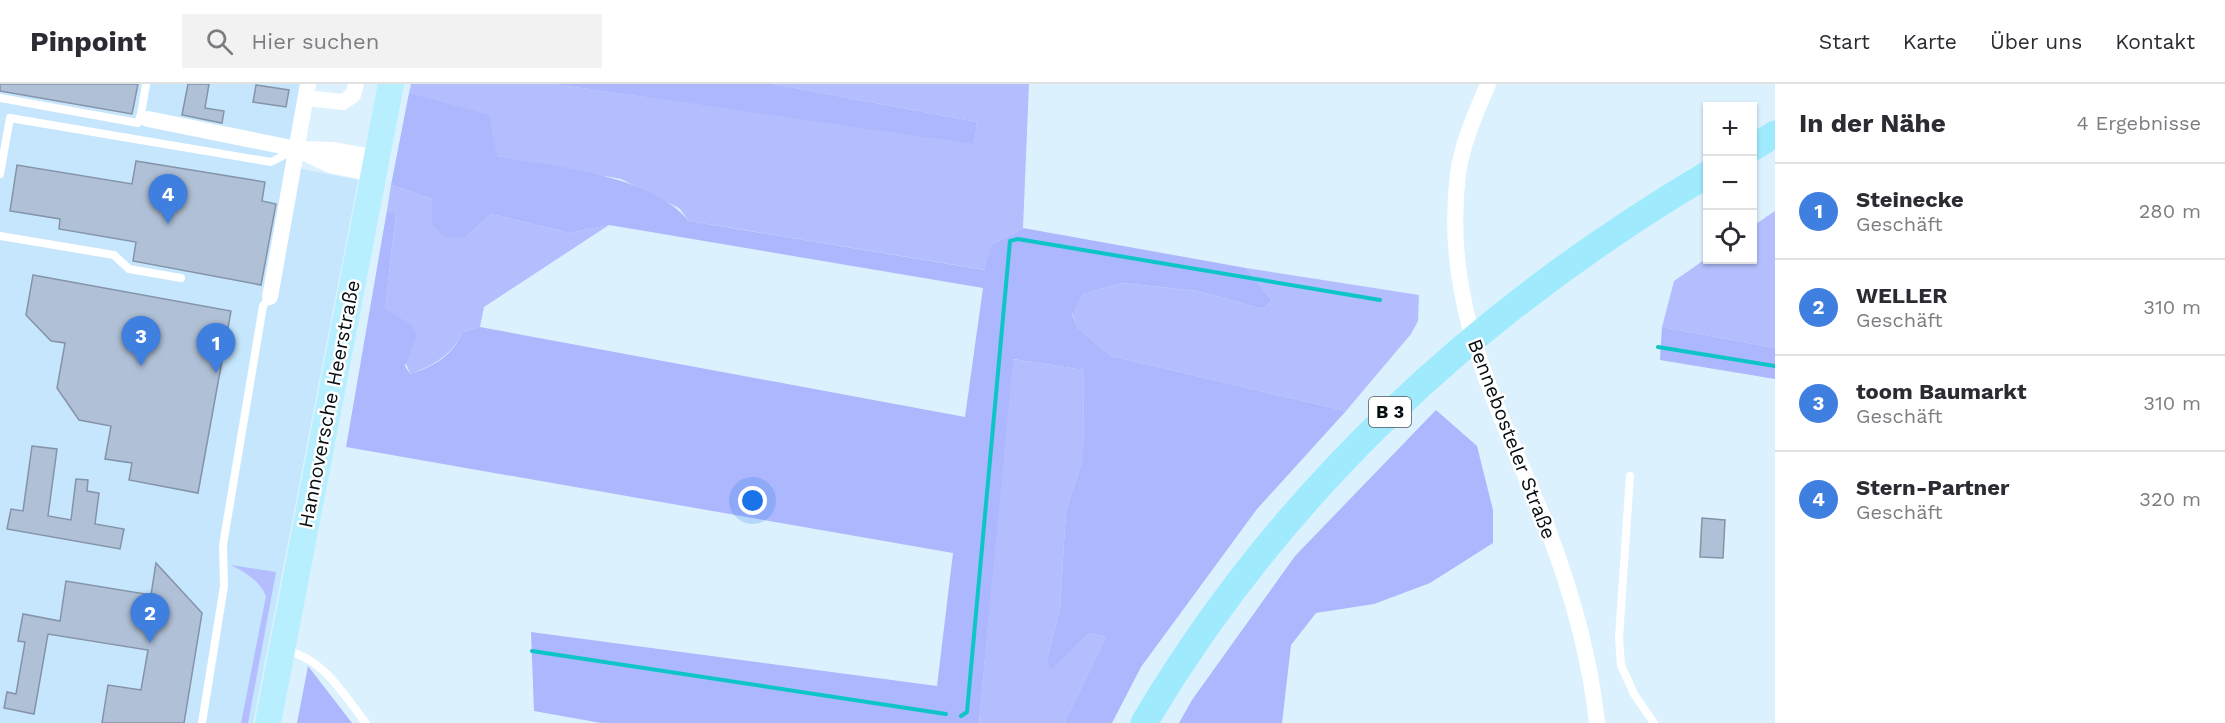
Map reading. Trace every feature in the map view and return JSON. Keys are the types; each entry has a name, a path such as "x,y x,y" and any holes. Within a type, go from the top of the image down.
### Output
{"highway":[{"path":"1757,145 1775,134"},
{"name":"B 3","path":"1144,723 1210,620 1249,568 1308,498 1386,415 1498,317 1564,268 1703,177"}],"main road":[{"name":"Hannoversche Heerstraße","path":"268,723 391,84"}],"street":[{"path":"270,297 307,91 343,102 353,95 356,84"},
{"name":"Bennebosteler Straße","path":"1488,84 1469,130 1458,172 1455,218 1457,263 1469,328 1487,386 1548,531 1572,600 1592,675 1597,723"},
{"path":"144,116 297,148 334,150 375,166"}],"lane":[{"path":"0,98 138,123 144,116 146,84"},
{"path":"0,174 10,118 271,162 297,148"},
{"path":"0,236 114,255 129,269 181,278"},
{"path":"202,723 224,586 223,545 263,306 270,297"},
{"path":"1630,476 1619,638 1621,665 1634,694 1654,723"},
{"path":"282,650 300,654 321,666 366,723"}],"shaded area":[{"path":"0,84 302,84 287,166 358,180 253,723 0,723"},
{"path":"411,84 553,84 974,143 977,122 773,84 1029,84 1023,228 991,245 986,270 689,221 679,208 621,179 497,156 409,93"},
{"path":"553,84 773,84 977,122 974,144"},
{"path":"409,93 489,115 497,156 573,169 626,183 672,205 689,221 985,270 991,245 1023,228 1246,268 1272,301 1263,309 1198,291 1123,283 1083,294 1072,314 1078,328 1111,356 1346,411 1257,509 1141,667 1112,723 1064,723 1106,637 1089,633 1052,669 1046,662 1060,609 1066,511 1083,458 1084,370 1013,359 979,723 601,723 534,711 531,632 937,686 953,553 346,447 387,210 396,213 385,309 412,325 417,334 405,366 410,374 442,359 454,348 463,332 480,327 965,417 983,288 609,225 570,233 491,214 465,238 445,237 432,225 432,199 391,185"},
{"path":"391,185 432,199 432,225 465,238 491,214 570,233 609,225 484,307 480,327 463,332 448,353 427,367 410,374 385,309 396,213 387,210"},
{"path":"1775,211 1775,348 1662,327 1674,281 1703,261 1703,264 1757,264 1757,223"},
{"path":"1246,268 1419,295 1418,321 1411,334 1346,411 1111,356 1078,328 1072,313 1083,294 1123,283 1198,291 1263,309 1272,301"},
{"path":"1662,327 1775,348 1775,379 1660,360"},
{"path":"1012,359 1084,370 1083,458 1066,511 1060,609 1046,662 1052,668 1089,633 1106,637 1064,723 979,723"},
{"path":"1436,410 1477,446 1493,510 1493,543 1430,583 1374,604 1316,613 1291,645 1282,723 1179,723 1192,700 1295,556"},
{"path":"231,565 276,572 248,723 241,723 266,596 256,581"},
{"path":"308,666 352,723 297,723"}],"building":[{"path":"0,84 138,84 132,114 0,91"},
{"path":"188,84 209,84 205,108 224,111 222,123 182,115"},
{"path":"256,85 289,90 286,107 253,102"},
{"path":"136,161 265,182 262,201 276,204 261,285 133,261 136,242 59,229 60,219 10,211 17,165 132,184"},
{"path":"33,275 231,311 198,493 129,480 132,463 105,459 111,426 79,420 57,388 65,343 51,341 26,315"},
{"path":"32,446 57,449 48,516 71,520 76,479 88,480 87,491 99,493 95,524 124,529 120,549 7,529 11,509 23,511"},
{"path":"1702,518 1725,520 1723,558 1700,557"},
{"path":"156,563 202,613 184,723 102,723 108,685 141,690 148,650 48,634 34,714 4,708 7,692 16,694 25,642 18,641 23,614 60,621 66,581 151,595"}],"waterway":[{"path":"961,716 967,712 1010,241 1018,239 1380,300"},
{"path":"1658,347 1775,366"},
{"path":"532,651 946,714"}],"place":[{"name":"Stern-Partner","path":"168,224"},
{"name":"toom Baumarkt","path":"141,366"},
{"name":"Steinecke","path":"216,373"},
{"name":"WELLER","path":"150,643"}]}
